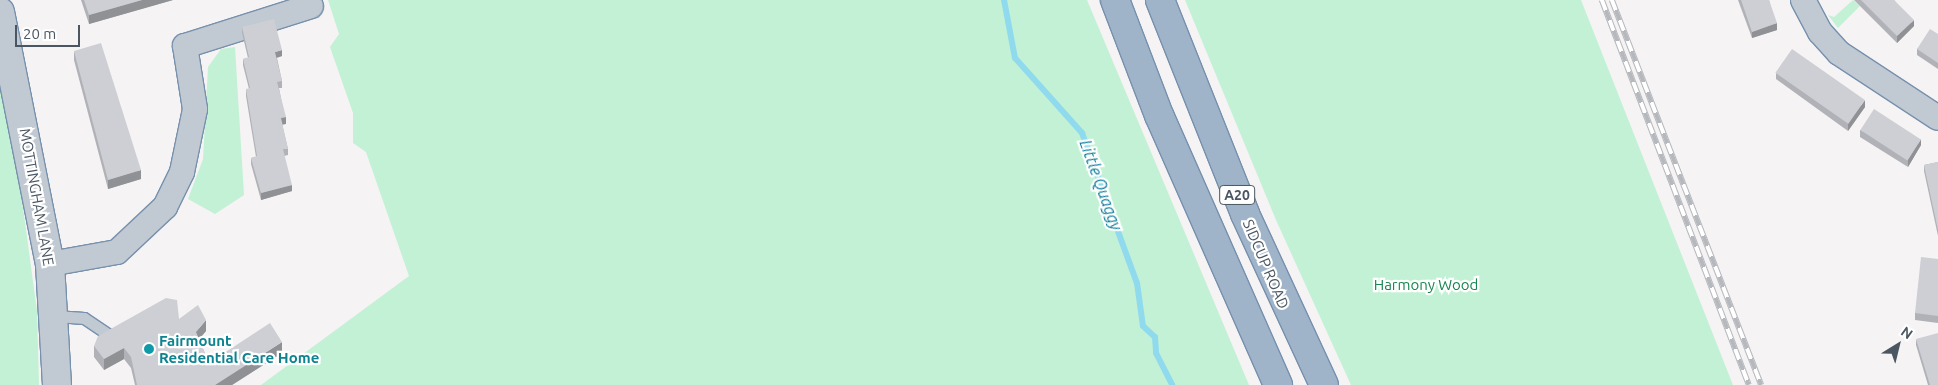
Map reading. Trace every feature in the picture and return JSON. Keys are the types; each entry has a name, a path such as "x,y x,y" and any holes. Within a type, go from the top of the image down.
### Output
{"highway":[{"name":"A20","path":"1115,0 1159,115 1278,385"},
{"name":"SIDCUP ROAD","path":"1160,0 1248,223 1324,385"}],"street":[{"path":"1803,0 1820,32 1839,53 1938,118"},
{"path":"50,264 117,252 165,207 182,172 194,109 185,46 311,6"},
{"name":"MOTTINGHAM LANE","path":"0,12 50,264 55,316 57,385"}],"lane":[{"path":"55,316 84,318 109,335"}],"green space":[{"path":"328,0 1087,0 1249,385 261,385 409,276 366,152 353,143 353,113 330,47 339,34"},
{"name":"Harmony Wood","path":"1185,0 1581,0 1733,385 1351,385 1276,220"},
{"path":"1853,0 1860,6 1838,28 1828,15 1834,17"},
{"path":"235,47 244,195 215,214 188,199 203,159 208,67 221,49"},
{"path":"0,86 13,134 37,311 39,385 0,385"}],"building":[{"path":"84,0 142,0 89,15"},
{"path":"1741,0 1769,0 1777,23 1752,32"},
{"path":"1861,0 1894,0 1914,20 1897,36"},
{"path":"274,19 282,50 275,52 282,81 277,82 286,117 281,118 288,149 283,149 292,185 261,193 251,158 257,156 246,89 250,88 243,59 249,57 242,27"},
{"path":"1930,29 1938,34 1938,63 1917,49"},
{"path":"101,43 141,170 108,180 74,51"},
{"path":"1792,49 1865,100 1848,124 1775,73"},
{"path":"1874,109 1921,139 1907,160 1860,130"},
{"path":"1938,162 1938,230 1924,165"},
{"path":"1921,257 1938,259 1938,316 1915,313"},
{"name":"Fairmount Residential Care Home","path":"166,298 177,300 179,319 198,305 206,320 196,332 209,363 270,323 282,342 215,385 137,385 131,357 124,348 104,359 94,346 98,336"},
{"path":"1938,333 1938,385 1930,385 1916,339"}],"waterway":[{"name":"Little Quaggy","path":"1004,0 1015,58 1082,133 1137,283 1143,326 1155,337 1156,353 1172,385"}],"railway":[{"path":"1602,0 1749,385"},
{"path":"1612,0 1761,385"}],"place":[{"name":"Fairmount Residential Care Home","path":"149,349"}]}
